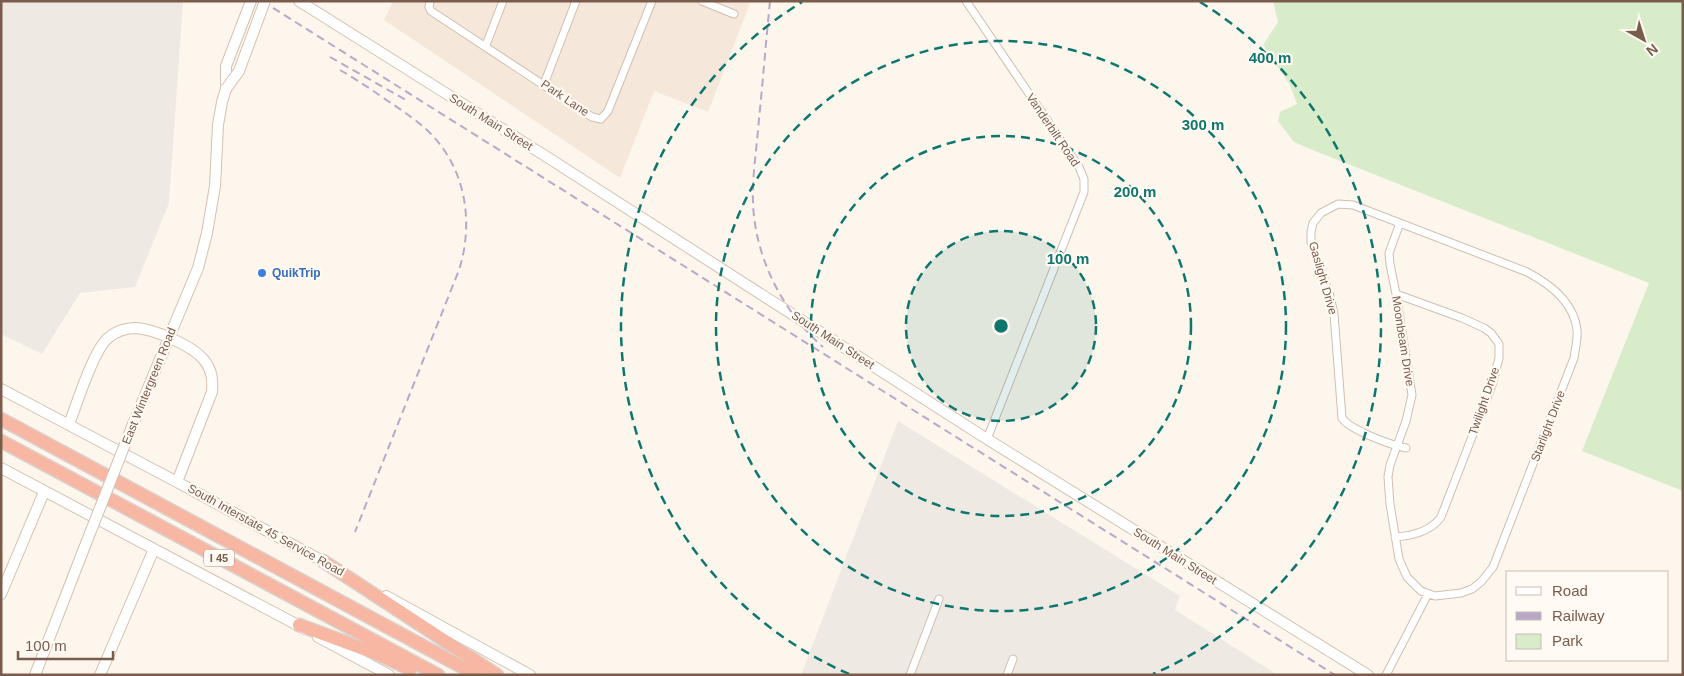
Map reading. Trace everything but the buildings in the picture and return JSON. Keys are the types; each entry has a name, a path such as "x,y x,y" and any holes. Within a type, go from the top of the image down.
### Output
{"highway":[{"name":"I 45","path":"1,419 477,675"},
{"name":"I 45","path":"1,441 438,675"},
{"path":"323,561 497,675"},
{"path":"299,626 380,655 424,675"}],"main road":[{"path":"226,89 226,66 251,1"},
{"path":"226,89 239,71 265,1"},
{"name":"South Main Street","path":"300,1 987,439 1368,675"},
{"name":"East Wintergreen Road","path":"36,675 133,424 198,268 207,233 215,186 218,125 226,89"},
{"path":"69,424 96,355 106,339 116,332 134,328 169,338 199,354 209,367 213,380 212,392 178,482"},
{"name":"South Interstate 45 Service Road","path":"1,389 178,482 530,675"},
{"path":"1,468 389,675"},
{"path":"1,594 44,492"},
{"path":"100,675 154,549"}],"street":[{"name":"Park Lane","path":"430,1 429,7 431,11 592,117 601,119 608,111 652,1"},
{"path":"486,46 504,1"},
{"path":"544,84 576,1"},
{"path":"702,1 734,14"},
{"name":"Vanderbilt Road","path":"966,1 1079,167 1084,179 1084,192 987,439"},
{"name":"Gaslight Drive","path":"1400,223 1353,205 1338,204 1321,213 1314,223 1311,232 1313,252 1328,291 1334,314 1342,418 1346,424 1353,428 1406,448"},
{"name":"Moonbeam Drive","path":"1400,223 1389,253 1412,395 1406,421 1390,465 1388,477 1390,504 1398,559 1407,577 1421,591 1428,594"},
{"name":"Starlight Drive","path":"1400,223 1541,279 1557,292 1569,306 1577,331 1574,358 1493,567 1481,582 1461,593 1448,596 1428,594"},
{"name":"Twilight Drive","path":"1395,537 1429,528 1437,523 1441,517 1492,385 1499,351 1499,344 1484,328 1396,294"},
{"path":"1386,675 1428,594"},
{"path":"910,675 939,598"},
{"path":"1007,675 1013,659"}],"shaded area":[{"path":"1,1 183,1 169,203 135,287 80,293 42,354 1,334"},
{"path":"393,1 751,1 708,112 654,91 620,178 384,20"},
{"path":"898,421 1180,596 1175,610 1278,675 801,675"}],"green space":[{"path":"1273,1 1683,1 1683,491 1582,451 1649,283 1294,142 1278,121 1280,112 1297,104 1290,85 1263,45 1278,22"}],"railway":[{"path":"262,1 1335,675"},
{"path":"770,1 754,172 753,203 755,223 765,263 773,282 795,317 823,347"},
{"path":"330,57 406,100"},
{"path":"340,70 405,112 431,134 443,148 459,180 466,216 464,252 459,270 355,532"}],"place":[{"name":"QuikTrip","path":"262,273"}]}
